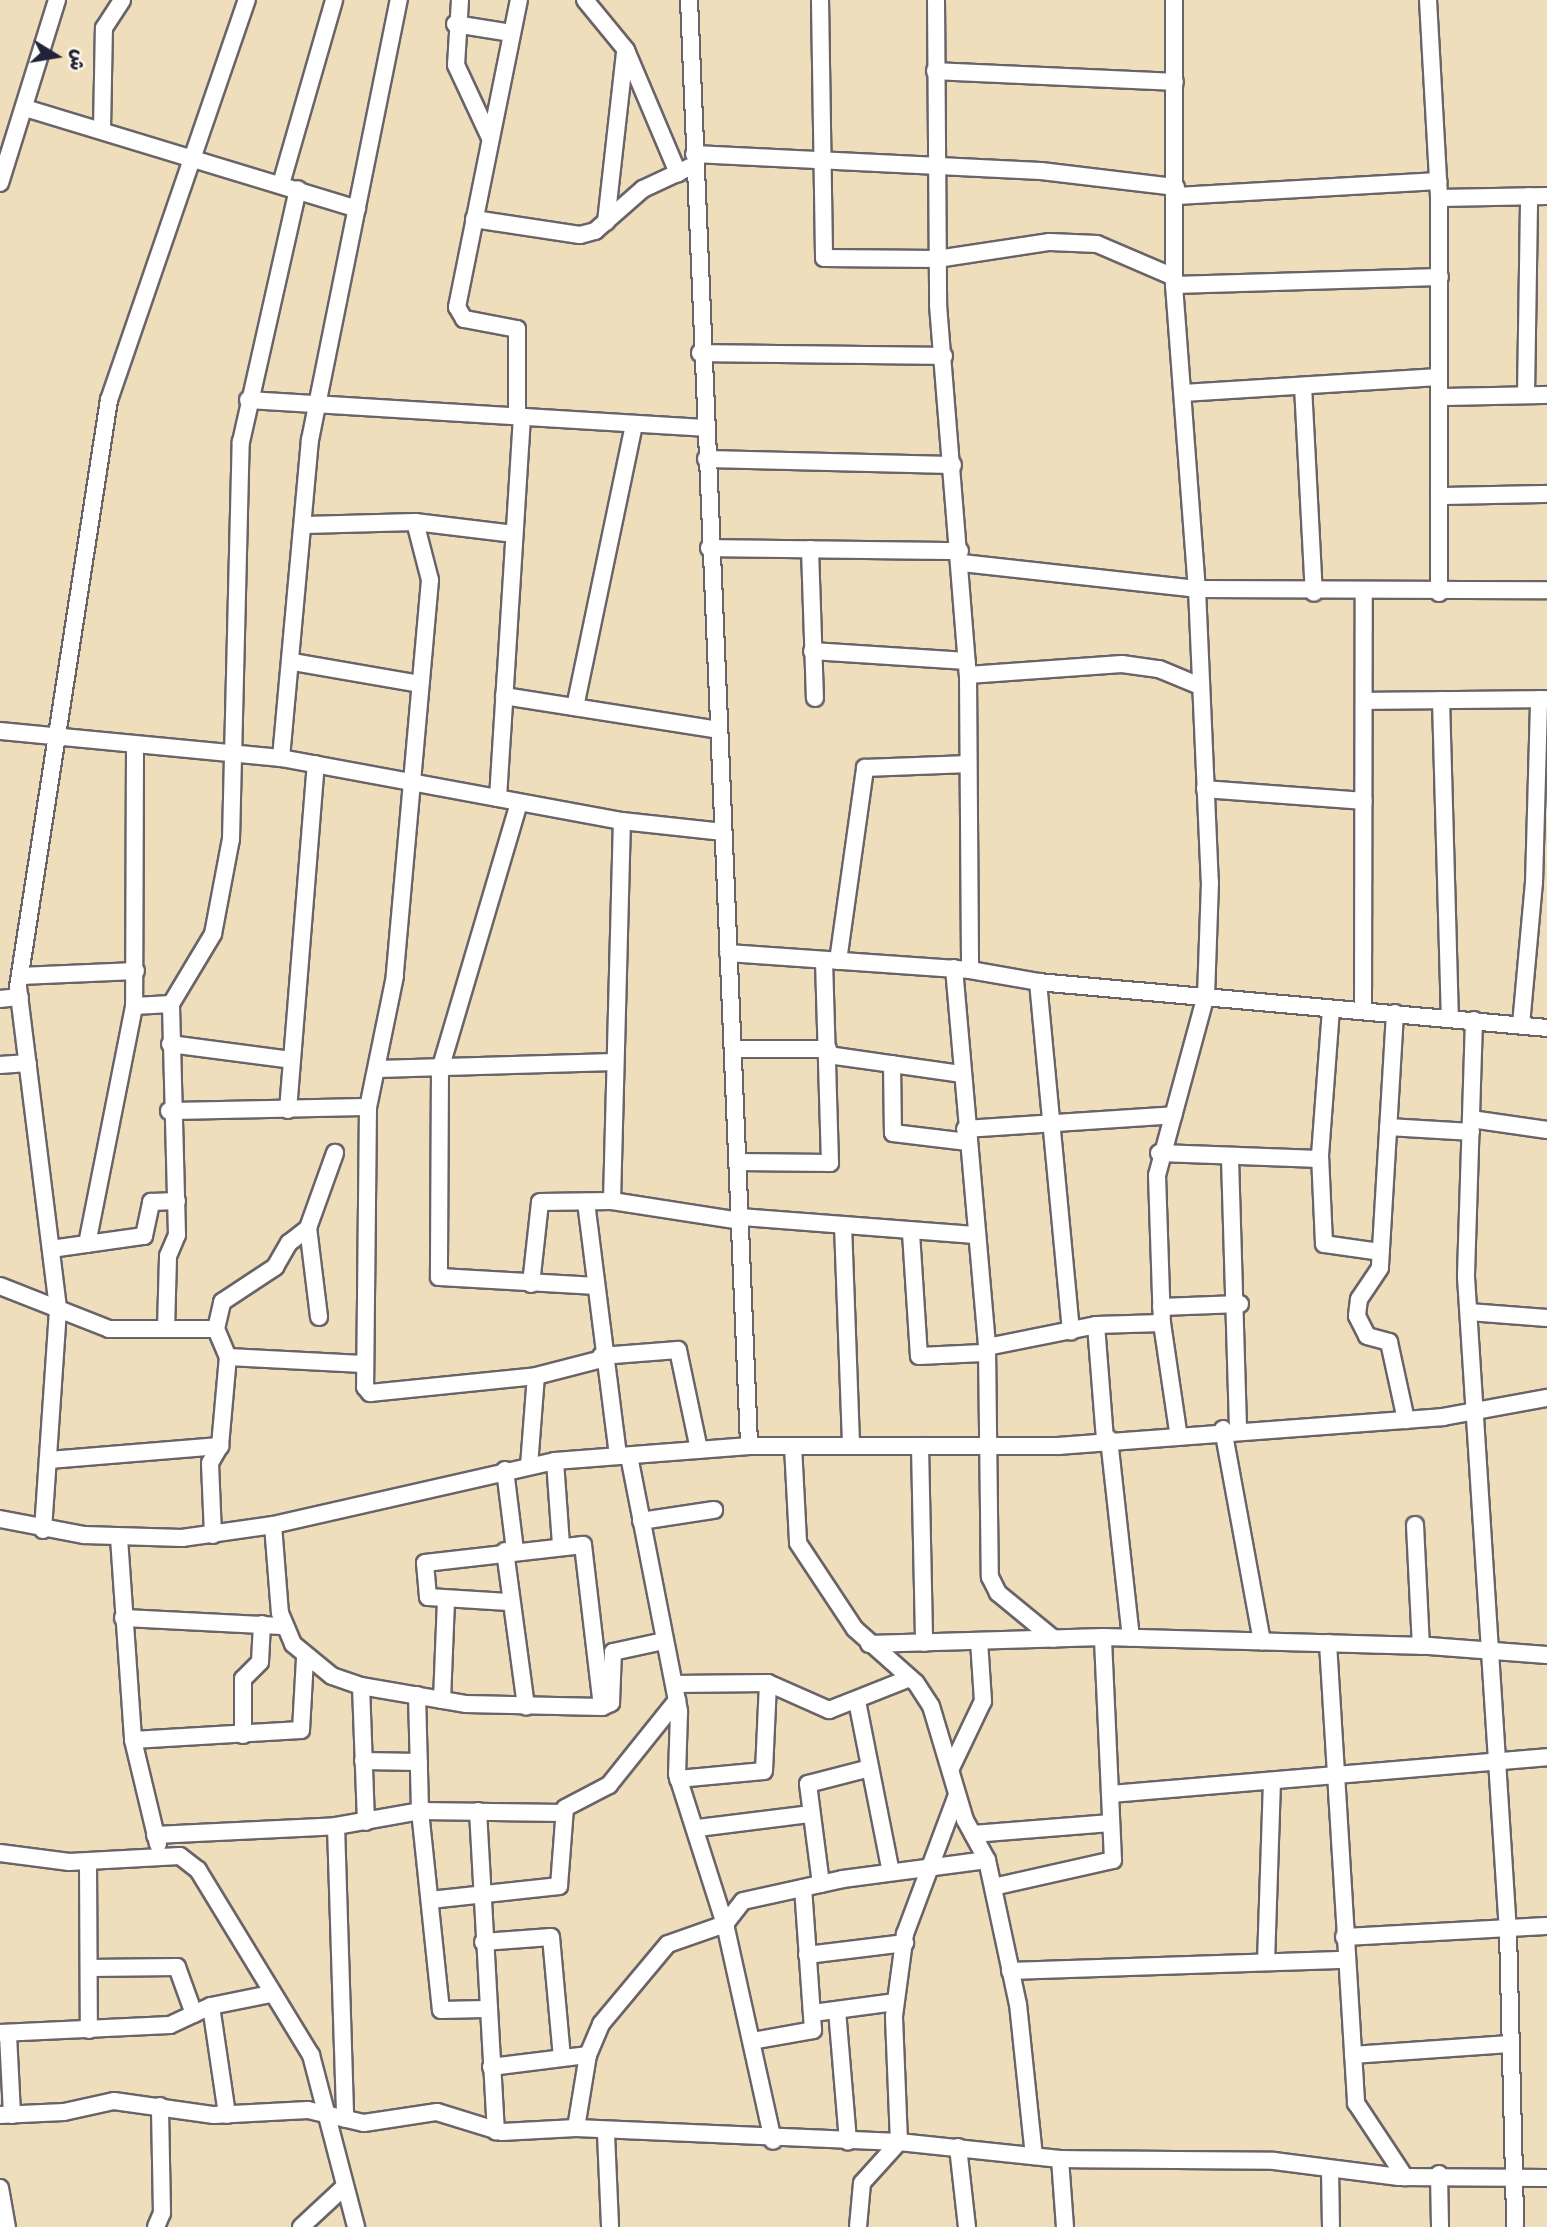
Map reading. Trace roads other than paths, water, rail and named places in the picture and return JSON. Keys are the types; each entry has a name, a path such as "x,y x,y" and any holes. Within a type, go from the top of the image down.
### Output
{"street":[{"path":"0,183 57,0"},
{"path":"102,129 104,28 122,0"},
{"path":"43,1530 58,1308 20,998 20,976 61,738 89,494 106,411 247,0"},
{"path":"281,184 334,0"},
{"path":"281,758 293,662 316,405 399,0"},
{"path":"460,0 454,24 456,65 490,138"},
{"path":"498,798 519,417 517,329 458,314 474,219 519,0"},
{"path":"585,0 626,50 678,173"},
{"path":"689,0 700,353 741,1219 749,1446"},
{"path":"820,0 824,258 937,259 1050,242 1097,244 1174,281 1440,277"},
{"path":"936,0 937,259 961,557 967,668 968,765 961,1074 976,1235 991,1450 990,1577 998,1593 1054,1639"},
{"path":"1174,0 1174,281 1197,589 1205,789 1206,995 1174,1115 1159,1153 1161,1315 1178,1432"},
{"path":"1429,0 1439,190 1439,593"},
{"path":"454,24 511,33"},
{"path":"607,222 626,50"},
{"path":"935,71 1175,82"},
{"path":"25,108 195,156 357,209"},
{"path":"474,219 569,235 607,222 643,189 678,173 694,159 935,164 1176,191 1439,190 1547,196"},
{"path":"166,1329 177,1201 169,1111 171,1004 214,931 231,839 237,754 235,511 248,400 298,189"},
{"path":"1525,395 1529,196"},
{"path":"700,353 944,356"},
{"path":"1183,393 1439,377"},
{"path":"1303,386 1314,593"},
{"path":"1440,397 1547,395"},
{"path":"248,400 704,428"},
{"path":"575,707 634,424"},
{"path":"706,459 953,465"},
{"path":"1440,496 1547,494"},
{"path":"305,525 415,522 514,534"},
{"path":"415,522 430,570 410,781 396,976 368,1107 363,1364 370,1393 536,1376 601,1357 678,1350 699,1450"},
{"path":"709,548 810,549 961,557 1197,589 1364,594 1547,590"},
{"path":"810,549 815,698"},
{"path":"1363,1012 1364,594"},
{"path":"812,651 967,668 1122,664 1158,669 1200,686"},
{"path":"293,662 420,684"},
{"path":"504,696 718,730"},
{"path":"1364,701 1543,699 1542,769 1521,1025"},
{"path":"1441,700 1450,1017"},
{"path":"0,732 135,747 281,758 621,821 723,832"},
{"path":"87,1244 134,1006 135,747"},
{"path":"288,1110 316,764"},
{"path":"738,1162 829,1164 831,960 865,768 968,765"},
{"path":"1205,789 1364,801"},
{"path":"519,803 440,1069 440,1279 593,1286"},
{"path":"612,1201 621,821"},
{"path":"728,953 962,969 1038,982 1206,995 1363,1012 1450,1017 1547,1028"},
{"path":"20,976 136,971"},
{"path":"1038,982 1049,1122 1071,1331"},
{"path":"0,999 20,998"},
{"path":"134,1006 171,1004"},
{"path":"1331,1009 1320,1159 1324,1244 1380,1252"},
{"path":"1395,1013 1380,1252 1357,1316 1367,1336 1389,1342 1406,1420"},
{"path":"1474,1020 1469,1312 1508,1931 1515,2227"},
{"path":"170,1044 291,1060"},
{"path":"733,1049 828,1052 961,1074"},
{"path":"378,1069 614,1062"},
{"path":"0,1065 28,1063"},
{"path":"892,1064 893,1133 966,1136 1049,1122 1174,1115"},
{"path":"169,1111 368,1107"},
{"path":"1388,1127 1471,1126 1547,1130"},
{"path":"319,1317 308,1228 335,1153"},
{"path":"1159,1153 1230,1158 1320,1159"},
{"path":"1230,1158 1240,1304 1231,1429 1262,1641"},
{"path":"51,1249 144,1236 151,1202 177,1201"},
{"path":"531,1283 537,1203 612,1201 741,1219 843,1225 911,1233 976,1235"},
{"path":"586,1202 601,1357 641,1521 675,1692 678,1779 698,1828 725,1924 773,2141"},
{"path":"843,1225 851,1443"},
{"path":"213,1535 210,1463 220,1446 228,1357 216,1329 222,1302 275,1267 292,1240 308,1228"},
{"path":"911,1233 919,1356 985,1350 1096,1325 1240,1304"},
{"path":"0,1286 109,1329 216,1329"},
{"path":"1469,1312 1547,1318"},
{"path":"1096,1325 1131,1638"},
{"path":"228,1357 363,1364"},
{"path":"529,1466 536,1376"},
{"path":"0,1519 43,1530 119,1538 213,1535 273,1525 505,1470 555,1461 749,1446 851,1443 991,1450 1178,1432 1406,1420 1547,1398"},
{"path":"48,1460 220,1446"},
{"path":"793,1446 798,1543 869,1644 910,1678 931,1706 957,1793 973,1834 987,1860 1010,1971 1034,2156"},
{"path":"920,1446 924,1643"},
{"path":"555,1461 561,1544"},
{"path":"505,1470 510,1551 508,1602 526,1707"},
{"path":"641,1521 714,1510"},
{"path":"273,1525 283,1626 305,1658 362,1686 442,1700 526,1707 602,1707 611,1703 614,1652 664,1641"},
{"path":"1415,1525 1421,1646"},
{"path":"119,1538 133,1740 155,1835 163,1856"},
{"path":"508,1602 446,1600 426,1595 428,1561 561,1544 584,1547 602,1707"},
{"path":"442,1700 446,1600"},
{"path":"123,1618 283,1626"},
{"path":"243,1735 243,1679 260,1662 262,1624"},
{"path":"869,1644 1103,1637 1421,1646 1547,1656"},
{"path":"993,1887 1109,1864 1111,1823 1103,1637"},
{"path":"951,1769 983,1698 979,1641"},
{"path":"1328,1643 1346,1960 1360,2116 1405,2177"},
{"path":"133,1740 301,1730 305,1658"},
{"path":"155,1835 336,1826 420,1811 564,1813 608,1785 675,1692 768,1683 828,1710 857,1701 910,1678"},
{"path":"678,1779 764,1771 768,1683"},
{"path":"362,1686 366,1822"},
{"path":"417,1695 420,1811 440,2010 485,2010"},
{"path":"857,1701 891,1872"},
{"path":"1110,1794 1334,1779 1547,1757"},
{"path":"363,1761 419,1762"},
{"path":"821,1884 811,1814 810,1782 870,1768"},
{"path":"1266,1962 1272,1783"},
{"path":"858,2227 862,2183 899,2142 895,2002 905,1943 926,1868 944,1837 957,1793"},
{"path":"478,1811 485,2010 496,2131"},
{"path":"430,1900 559,1886 564,1813"},
{"path":"698,1828 811,1814"},
{"path":"973,1834 1111,1823"},
{"path":"336,1826 338,2116 342,2189 356,2227"},
{"path":"0,1853 88,1863 180,1856 198,1870 270,1994 311,2055 338,2116"},
{"path":"576,2129 588,2054 601,2024 658,1952 725,1924 743,1901 891,1872 987,1860"},
{"path":"88,1863 89,2030"},
{"path":"752,2041 809,2033 813,2013 803,1888"},
{"path":"1345,1937 1508,1931 1547,1926"},
{"path":"483,1942 551,1937 562,2058"},
{"path":"807,1955 905,1943"},
{"path":"1010,1971 1346,1960"},
{"path":"89,1968 177,1967 194,2014"},
{"path":"270,1994 211,2006 170,2025 4,2034 6,2115 114,2101 227,2115 289,2109 373,2123 451,2113 496,2131 576,2129 606,2134 773,2141 899,2142 1060,2159 1274,2161 1405,2177 1439,2174 1547,2178"},
{"path":"813,2013 895,2002"},
{"path":"211,2006 227,2115"},
{"path":"837,2010 848,2142"},
{"path":"1353,2055 1509,2045"},
{"path":"491,2067 588,2054"},
{"path":"156,2227 162,2213 160,2106"},
{"path":"606,2134 610,2227"},
{"path":"958,2147 967,2227"},
{"path":"1060,2159 1065,2227"},
{"path":"1330,2169 1331,2227"},
{"path":"1439,2174 1440,2227"},
{"path":"0,2188 7,2227"},
{"path":"300,2227 342,2189"}]}
